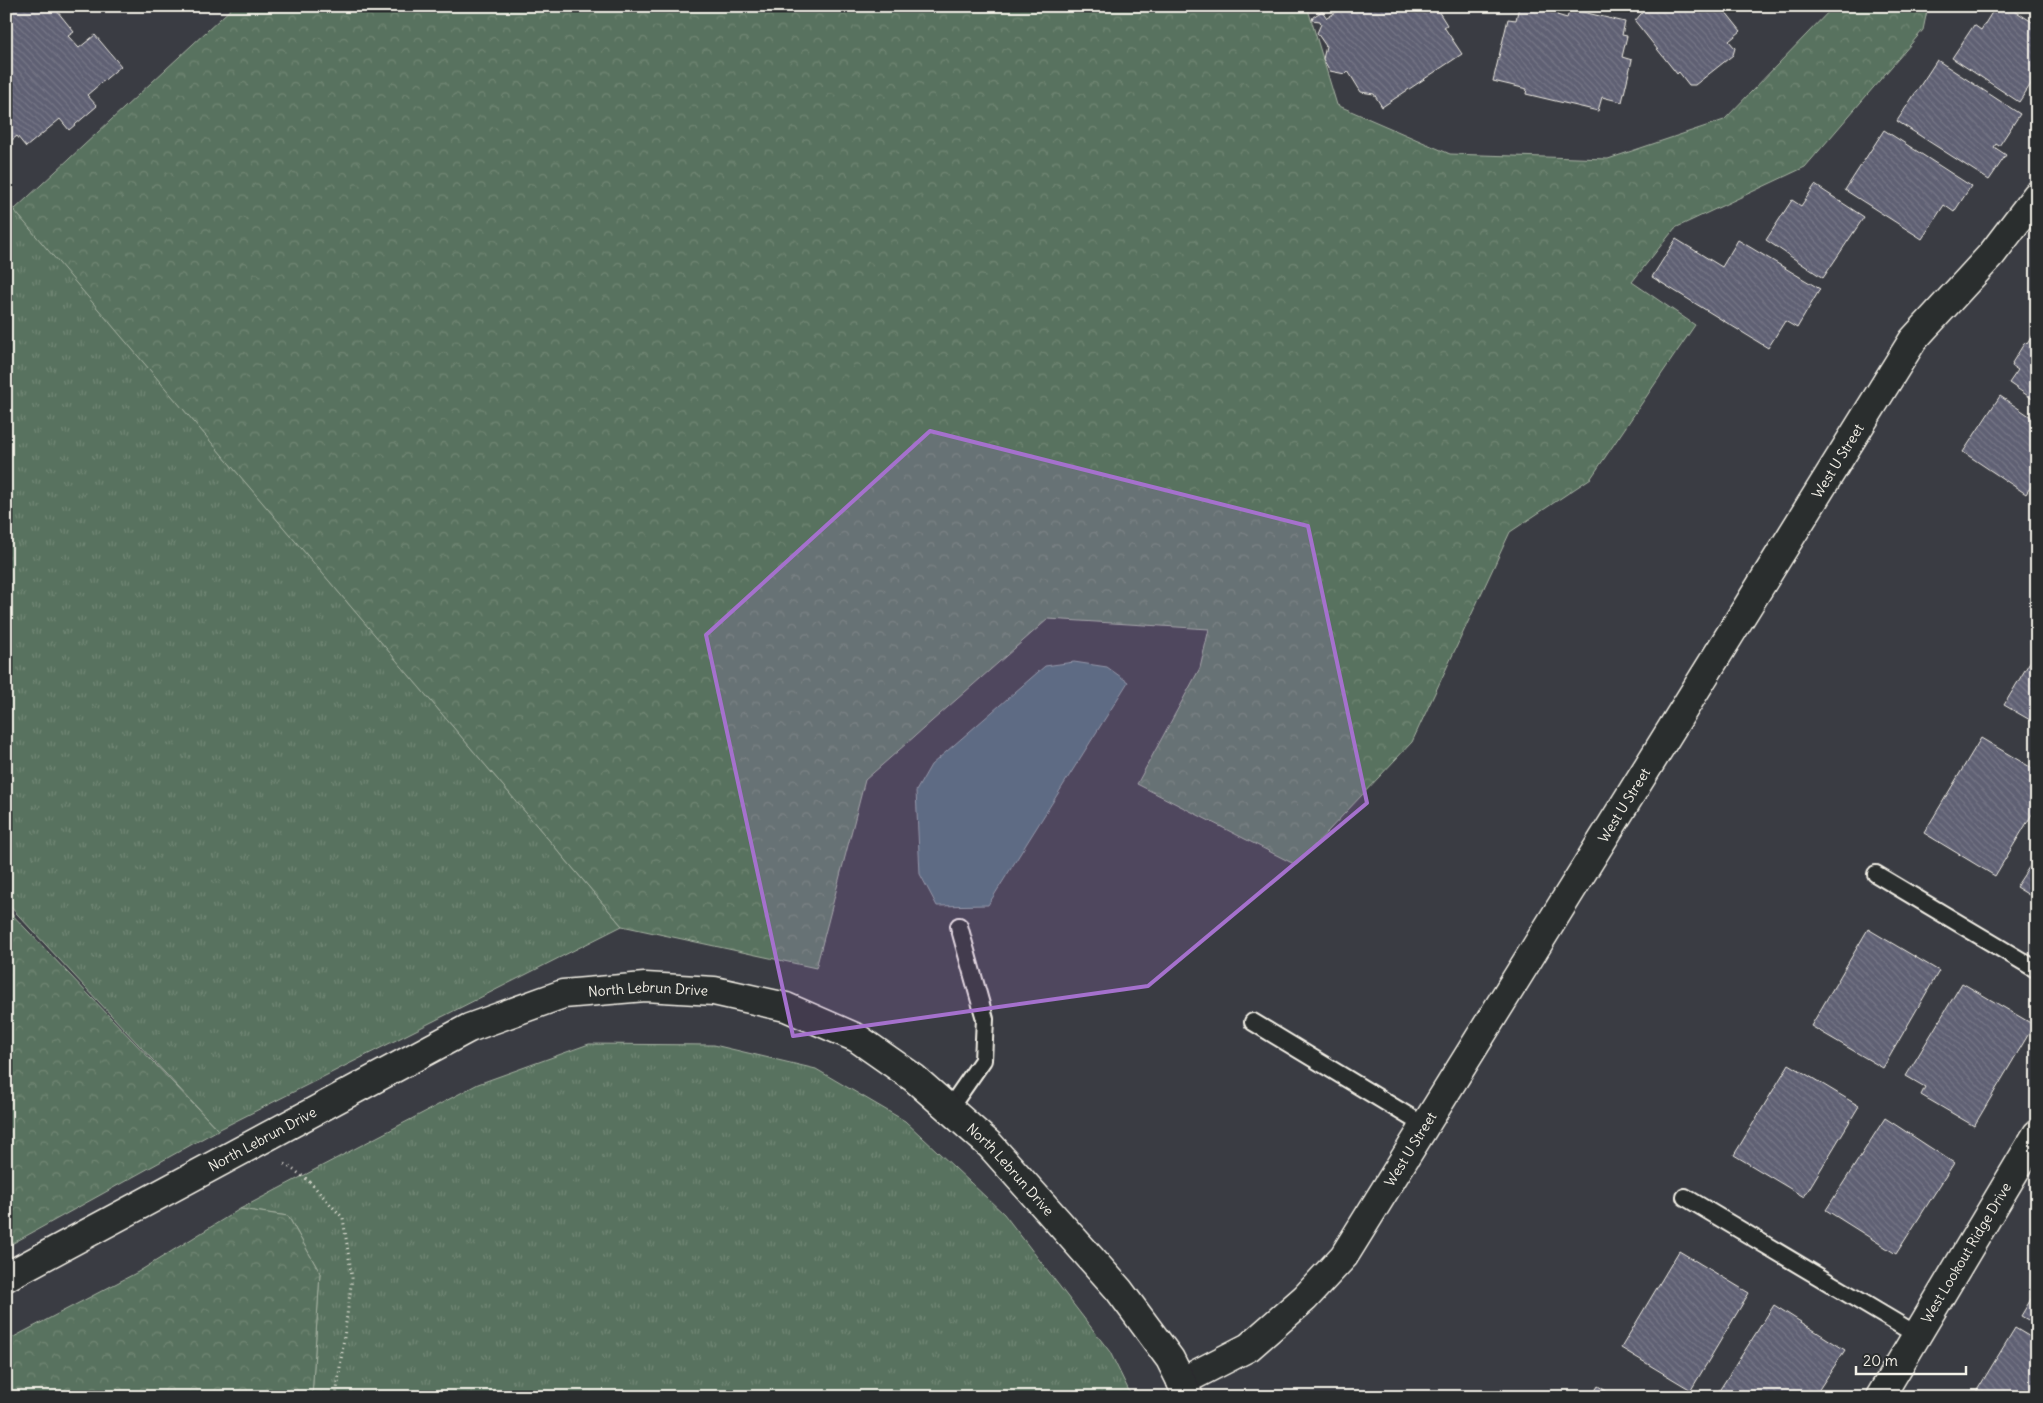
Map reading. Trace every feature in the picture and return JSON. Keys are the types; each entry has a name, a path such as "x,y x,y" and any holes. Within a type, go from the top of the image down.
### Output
{"street":[{"name":"West U Street","path":"1185,1389 1249,1347 1305,1298 1344,1256 1913,340 1992,254 2037,195"},
{"name":"North Lebrun Drive","path":"6,1277 470,1028 563,994 645,987 714,991 786,1007 857,1038 914,1078 990,1145 1119,1290 1170,1359 1185,1389"},
{"name":"West Lookout Ridge Drive","path":"1880,1397 2037,1134"}],"lane":[{"path":"1876,874 2037,970"},
{"path":"949,1109 983,1060 985,1019 959,926"},
{"path":"1253,1022 1425,1126"},
{"path":"1686,1197 1917,1335"}],"path":[{"path":"255,1144 308,1180 343,1218 352,1278 336,1397"}],"highlighted area":[{"path":"930,431 1308,526 1367,803 1148,986 793,1036 706,635"}],"green space":[{"path":"234,6 1307,6 1337,105 1450,154 1608,159 1724,120 1834,6 1928,6 1923,30 1805,167 1675,228 1632,282 1695,325 1591,478 1510,532 1412,742 1296,865 1137,784 1200,668 1209,629 1048,619 865,780 816,968 622,926 14,210"},
{"path":"6,200 622,926 218,1130 6,902"},
{"path":"6,908 218,1130 6,1247"},
{"path":"589,1044 714,1045 816,1069 905,1121 1004,1214 1110,1352 1132,1397 312,1397 320,1273 288,1216 240,1209 478,1084"},
{"path":"240,1209 288,1216 320,1273 312,1397 6,1397 6,1341 138,1272"}],"water":[{"path":"1074,662 1107,667 1128,682 988,905 937,906 920,874 916,791 931,765 1045,666"}],"building":[{"path":"16,6 53,6 74,32 68,36 79,48 95,35 121,66 87,95 97,106 69,130 60,119 26,147 17,136 12,140 6,134 6,14"},
{"path":"1345,6 1439,6 1437,9 1447,25 1444,27 1462,54 1382,107 1374,94 1361,92 1348,71 1345,74 1330,71 1323,59 1326,46 1317,33 1321,24 1320,21 1312,20 1313,17 1322,11 1327,18"},
{"path":"1519,6 1550,6 1559,8 1557,15 1567,18 1570,9 1625,22 1622,35 1627,36 1622,57 1632,60 1622,102 1602,97 1598,111 1526,94 1527,89 1493,81 1508,19 1516,20"},
{"path":"1653,6 1721,6 1741,31 1729,41 1735,48 1733,55 1695,85 1689,85 1679,72 1677,74 1635,21 1646,8 1650,9"},
{"path":"1996,6 2007,6 2037,25 2037,75 2019,102 1952,58 1974,25 1981,30"},
{"path":"1937,60 2020,114 1999,146 1996,144 1994,147 2006,155 1989,180 1897,121"},
{"path":"1884,130 1971,186 1954,212 1944,205 1922,239 1845,190"},
{"path":"1815,185 1864,217 1823,278 1766,240 1792,200 1801,206"},
{"path":"1676,239 1722,267 1738,240 1820,289 1797,328 1785,321 1768,348 1652,277"},
{"path":"2037,329 2037,402 2009,383 2018,370 2012,366 2012,363 2025,342 2027,344"},
{"path":"2000,396 2037,421 2037,477 2026,494 1963,452"},
{"path":"2037,650 2037,724 2004,705"},
{"path":"1981,738 2037,771 2037,806 1995,876 1924,833"},
{"path":"2037,855 2037,900 2016,887"},
{"path":"1868,929 1939,971 1883,1068 1811,1026"},
{"path":"1962,983 2034,1025 1974,1126 1921,1095 1925,1087 1906,1076"},
{"path":"1789,1064 1859,1106 1804,1197 1734,1155"},
{"path":"1885,1118 1954,1163 1896,1254 1826,1210"},
{"path":"1679,1251 1749,1293 1691,1390 1621,1348"},
{"path":"2037,1289 2037,1325 2021,1316"},
{"path":"1774,1305 1845,1350 1814,1397 1715,1397"},
{"path":"2015,1328 2037,1341 2037,1397 1973,1397"},
{"path":"1598,1386 1616,1397 1591,1397"}]}
